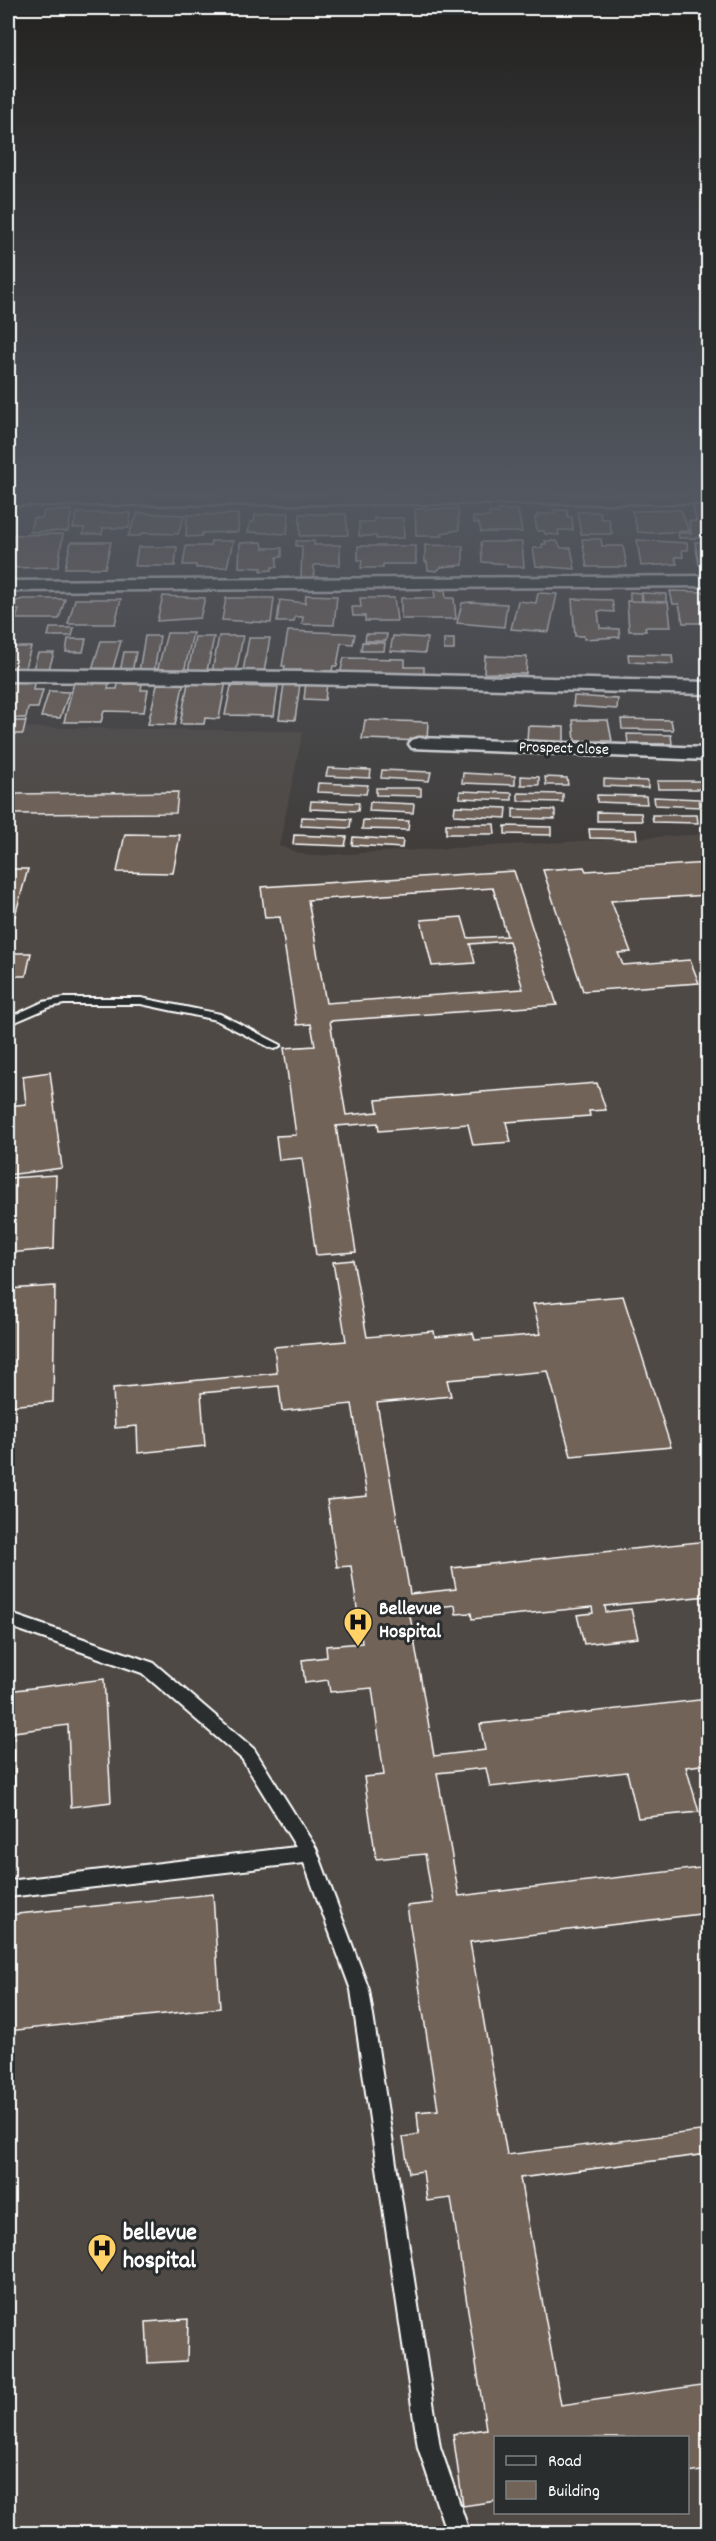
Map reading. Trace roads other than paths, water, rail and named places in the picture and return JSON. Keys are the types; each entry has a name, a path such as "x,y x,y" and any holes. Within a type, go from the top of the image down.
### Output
{"street":[{"path":"8,675 341,679 708,688"},
{"name":"Prospect Close","path":"419,744 708,754"}],"lane":[{"path":"8,1022 47,1004 64,1001 141,1001 220,1017 275,1046"},
{"path":"8,1620 148,1668 248,1754 310,1854 360,1990 429,2447 459,2534"},
{"path":"8,1888 310,1854"}],"place":[{"name":"Bellevue Hospital","path":"358,1648"},
{"name":"bellevue hospital","path":"102,2274"}]}
